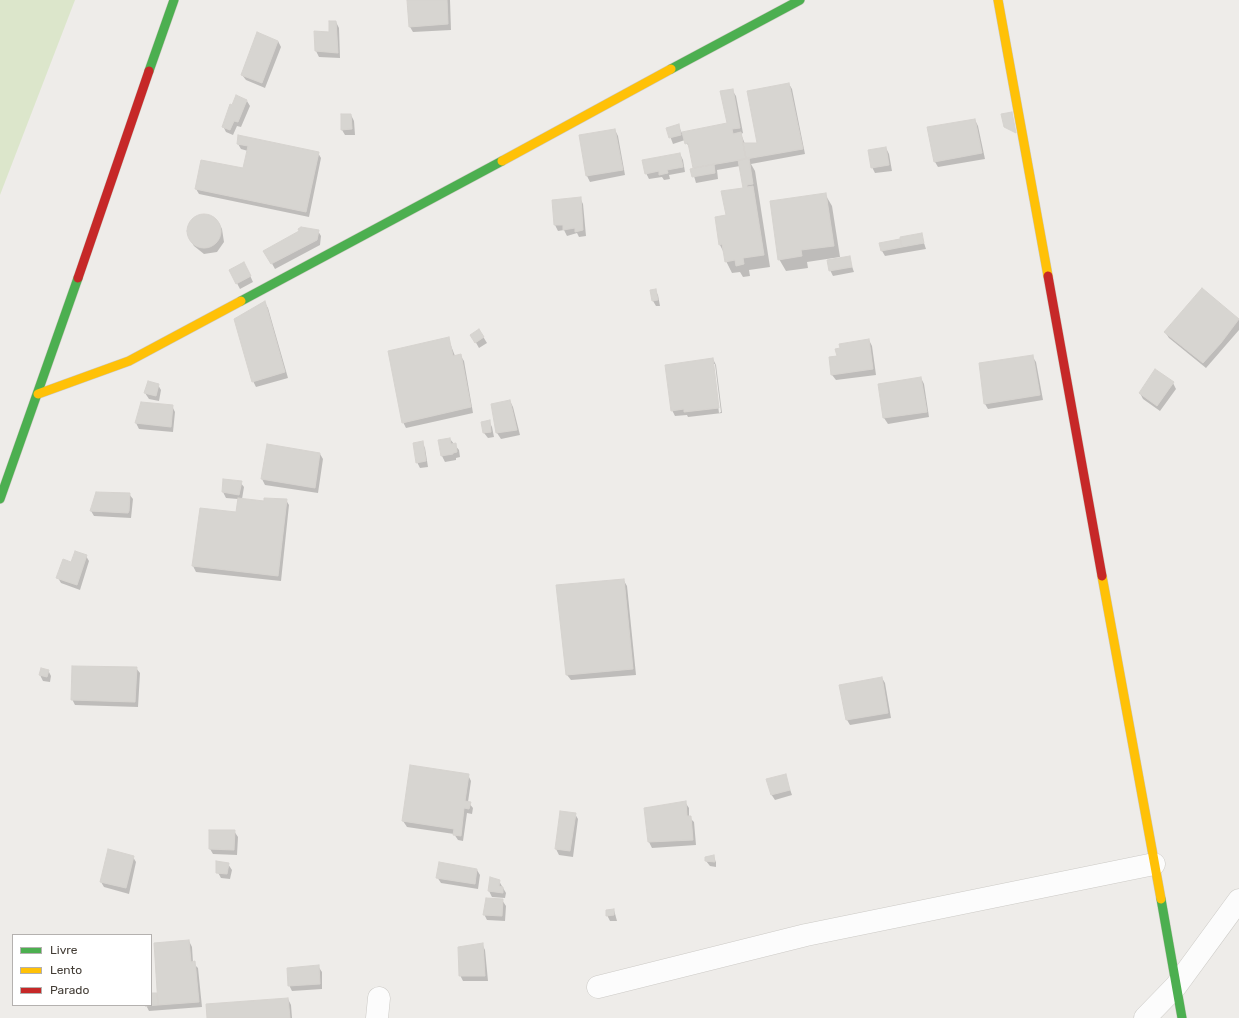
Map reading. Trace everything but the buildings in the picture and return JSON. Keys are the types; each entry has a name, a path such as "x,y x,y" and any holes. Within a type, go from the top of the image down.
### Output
{"street":[{"path":"0,499 38,394 174,0"},
{"path":"38,394 129,361 800,0"},
{"path":"998,0 1182,1018"},
{"path":"598,987 806,935 1154,864"},
{"path":"1145,1018 1176,986 1239,900"}],"green space":[{"path":"0,0 75,0 0,195"}],"traffic: fast":[{"path":"149,71 174,0"},
{"path":"671,69 800,0"},
{"path":"241,301 502,161"},
{"path":"0,499 78,278"},
{"path":"1161,899 1182,1018"}],"traffic: slow":[{"path":"998,0 1048,276"},
{"path":"502,161 671,69"},
{"path":"38,394 129,361 241,301"},
{"path":"1102,576 1161,899"}],"traffic: jam":[{"path":"78,278 149,71"},
{"path":"1048,276 1102,576"}]}
